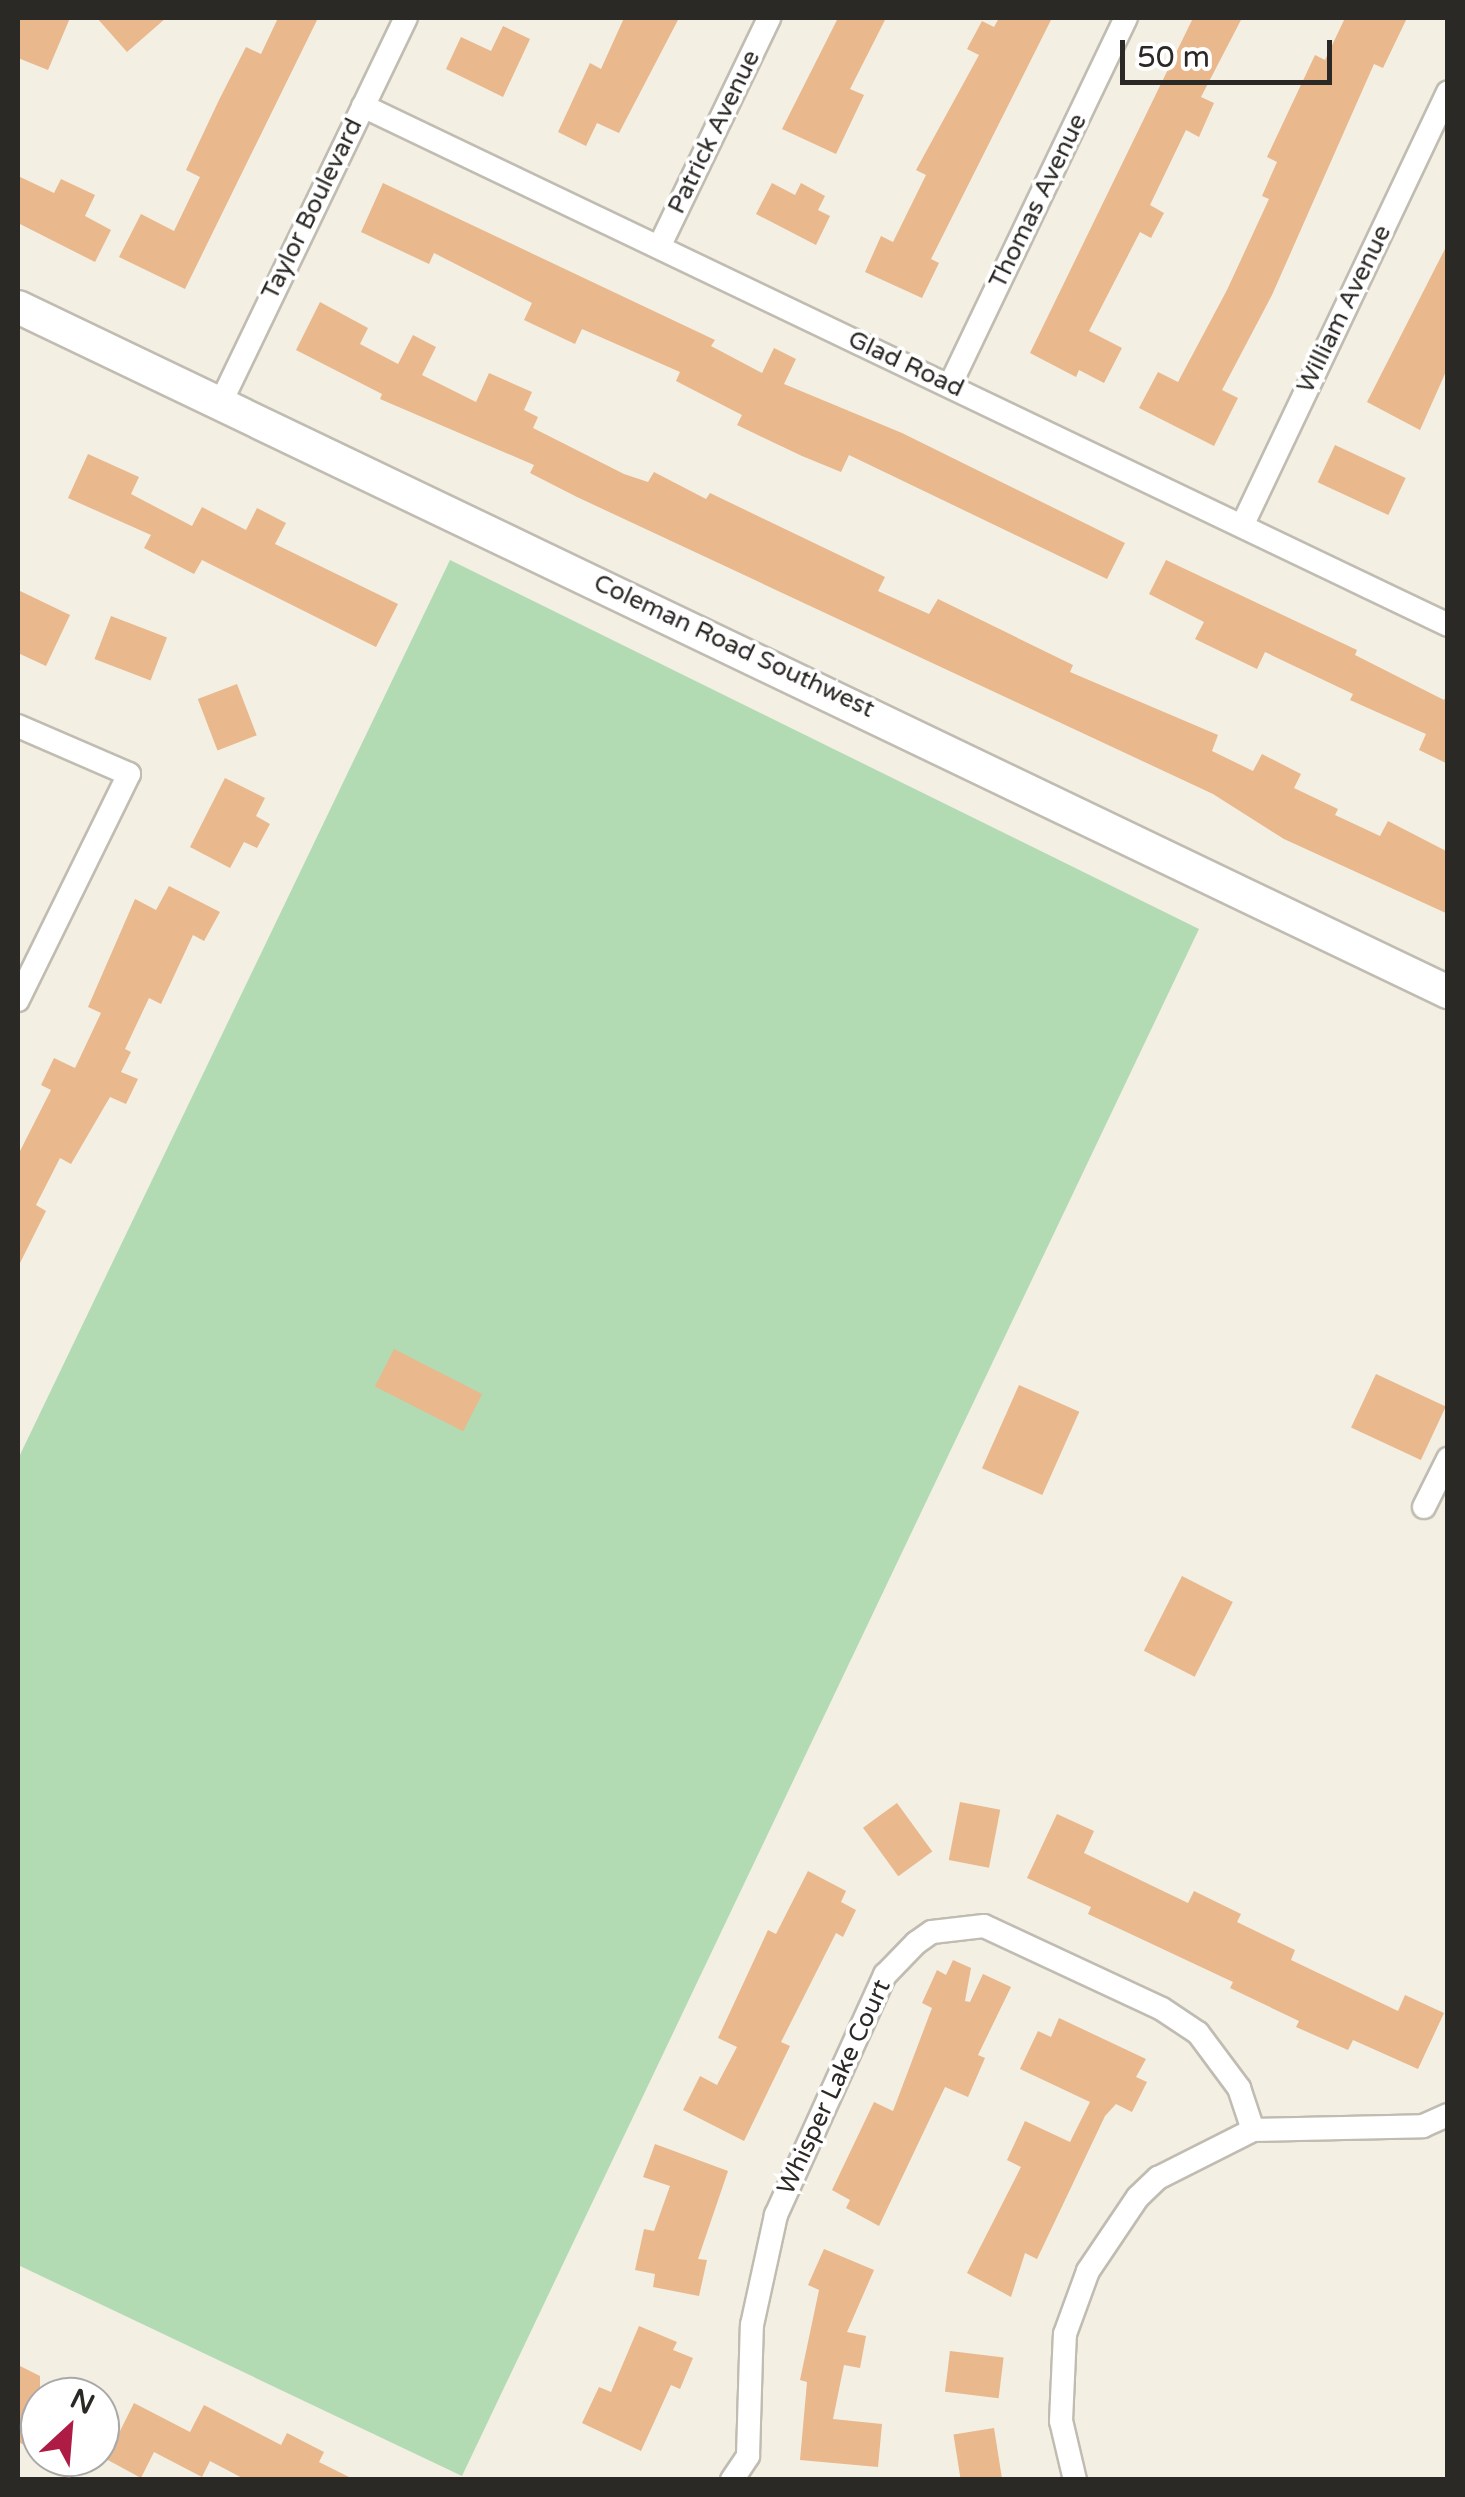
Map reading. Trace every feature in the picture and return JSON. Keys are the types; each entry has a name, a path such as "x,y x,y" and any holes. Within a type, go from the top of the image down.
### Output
{"street":[{"name":"Taylor Boulevard","path":"221,402 406,18"},
{"name":"Patrick Avenue","path":"659,247 769,18"},
{"name":"Thomas Avenue","path":"950,385 1126,18"},
{"name":"William Avenue","path":"1242,526 1448,93"},
{"name":"Glad Road","path":"363,106 1448,625"},
{"name":"Coleman Road Southwest","path":"18,307 1448,992"},
{"path":"18,726 129,774 18,1000"},
{"path":"1424,1508 1448,1460"},
{"name":"Whisper Lake Court","path":"732,2480 748,2456 752,2325 776,2215 885,1975 932,1932 984,1926 1162,2009 1198,2034 1229,2074 1253,2130"},
{"path":"1076,2480 1061,2421 1062,2354 1088,2271 1112,2228 1158,2178 1253,2130 1423,2126 1448,2116"}],"green space":[{"path":"450,560 1199,929 462,2476 18,2265 18,1459"}],"building":[{"path":"18,18 70,18 48,70 18,58"},
{"path":"97,18 166,18 127,52"},
{"path":"278,18 318,18 185,289 119,257 141,214 174,231 200,177 186,170 219,100 246,47 261,54"},
{"path":"624,18 679,18 619,133 597,123 586,146 558,132 590,63 601,69"},
{"path":"838,18 886,18 850,89 864,95 836,154 782,129"},
{"path":"999,18 1052,18 931,259 939,263 922,298 865,272 881,236 893,242 926,175 916,170 979,55 967,49 982,21 994,27"},
{"path":"1193,18 1242,18 1201,97 1214,103 1199,137 1186,130 1150,205 1164,213 1151,238 1140,232 1089,331 1122,348 1104,383 1079,370 1076,377 1030,353"},
{"path":"1345,18 1407,18 1383,68 1374,64 1272,295 1222,390 1238,398 1214,446 1139,408 1158,372 1178,382 1227,290 1269,199 1262,196 1277,162 1267,157 1315,55 1325,60"},
{"path":"503,26 530,39 503,97 446,69 461,37 491,51"},
{"path":"18,176 54,193 61,179 95,195 85,216 111,230 95,262 18,223"},
{"path":"383,183 715,340 711,346 762,373 774,348 796,359 784,384 902,433 1125,543 1107,579 849,455 841,472 802,456 737,425 742,415 676,381 680,372 582,329 575,344 524,320 532,303 434,253 429,264 361,232"},
{"path":"772,183 795,195 801,183 825,196 818,210 830,216 816,245 756,214"},
{"path":"1448,243 1448,367 1420,430 1367,402"},
{"path":"320,302 368,328 360,344 398,364 413,335 436,347 422,375 476,402 489,373 532,392 524,410 538,417 533,428 624,474 648,482 654,472 706,499 710,493 885,577 878,591 929,614 938,599 1073,665 1070,672 1218,735 1212,751 1253,771 1262,754 1301,774 1294,788 1338,809 1335,815 1380,836 1388,821 1448,852 1448,914 1284,839 1213,794 577,497 530,473 534,465 380,399 382,394 296,350"},
{"path":"1335,445 1406,478 1388,515 1318,482"},
{"path":"88,454 139,477 131,494 192,526 202,507 246,530 257,508 286,523 275,544 398,604 376,647 202,560 194,574 144,548 151,535 68,498"},
{"path":"1166,560 1357,650 1355,655 1444,700 1448,693 1448,764 1419,750 1426,734 1350,700 1353,694 1265,652 1257,669 1195,639 1204,622 1149,594"},
{"path":"18,590 70,615 46,666 18,653"},
{"path":"111,616 167,638 151,680 95,659"},
{"path":"237,684 257,735 217,750 198,699"},
{"path":"225,778 265,798 256,816 270,824 257,848 244,842 230,868 190,847"},
{"path":"169,886 220,912 204,941 193,935 161,1004 149,998 125,1049 131,1052 121,1072 138,1079 126,1104 110,1097 71,1164 60,1158 36,1205 46,1211 18,1267 18,1155 51,1090 41,1085 54,1058 75,1068 101,1013 88,1007 135,899 156,910"},
{"path":"394,1349 482,1394 463,1431 375,1386"},
{"path":"1376,1374 1446,1407 1421,1460 1351,1427"},
{"path":"1019,1385 1079,1412 1042,1495 982,1468"},
{"path":"1182,1576 1233,1602 1195,1677 1144,1651"},
{"path":"960,1802 1000,1810 989,1868 949,1860"},
{"path":"897,1803 932,1852 898,1876 863,1828"},
{"path":"1057,1814 1094,1831 1084,1853 1188,1903 1194,1891 1241,1914 1237,1922 1295,1950 1291,1960 1398,2011 1405,1995 1444,2013 1418,2069 1353,2040 1348,2050 1296,2027 1299,2021 1230,1988 1233,1982 1088,1914 1091,1907 1027,1878"},
{"path":"808,1871 846,1891 841,1902 856,1910 843,1937 836,1933 781,2042 790,2046 744,2141 683,2110 700,2076 717,2085 737,2047 718,2038 768,1930 776,1934"},
{"path":"953,1960 971,1968 965,2001 970,2002 983,1974 1011,1987 978,2055 985,2058 968,2097 945,2087 879,2226 846,2208 850,2200 832,2190 874,2102 893,2111 932,2008 922,2003 937,1970 946,1975"},
{"path":"1059,2018 1146,2059 1136,2077 1147,2082 1132,2112 1116,2104 1105,2116 1037,2259 1025,2253 1011,2297 967,2273 1021,2167 1007,2160 1025,2121 1070,2142 1090,2102 1020,2069 1038,2031 1051,2037"},
{"path":"655,2144 728,2171 698,2259 707,2260 699,2296 653,2287 655,2274 635,2270 644,2229 654,2231 670,2186 643,2177"},
{"path":"824,2249 874,2270 847,2332 866,2336 860,2368 844,2365 833,2419 882,2424 878,2467 800,2460 807,2382 800,2380 819,2290 808,2285"},
{"path":"639,2326 677,2342 673,2350 693,2358 680,2389 671,2385 641,2451 582,2423 599,2387 611,2392"},
{"path":"950,2351 1004,2358 999,2398 945,2392"},
{"path":"18,2365 40,2377 20,2377 18,2442"},
{"path":"134,2403 190,2432 204,2405 281,2445 287,2433 324,2452 319,2462 355,2480 246,2480 210,2461 202,2477 154,2452 141,2478 120,2467 120,2431"},
{"path":"994,2428 1002,2480 961,2480 954,2434"}]}
